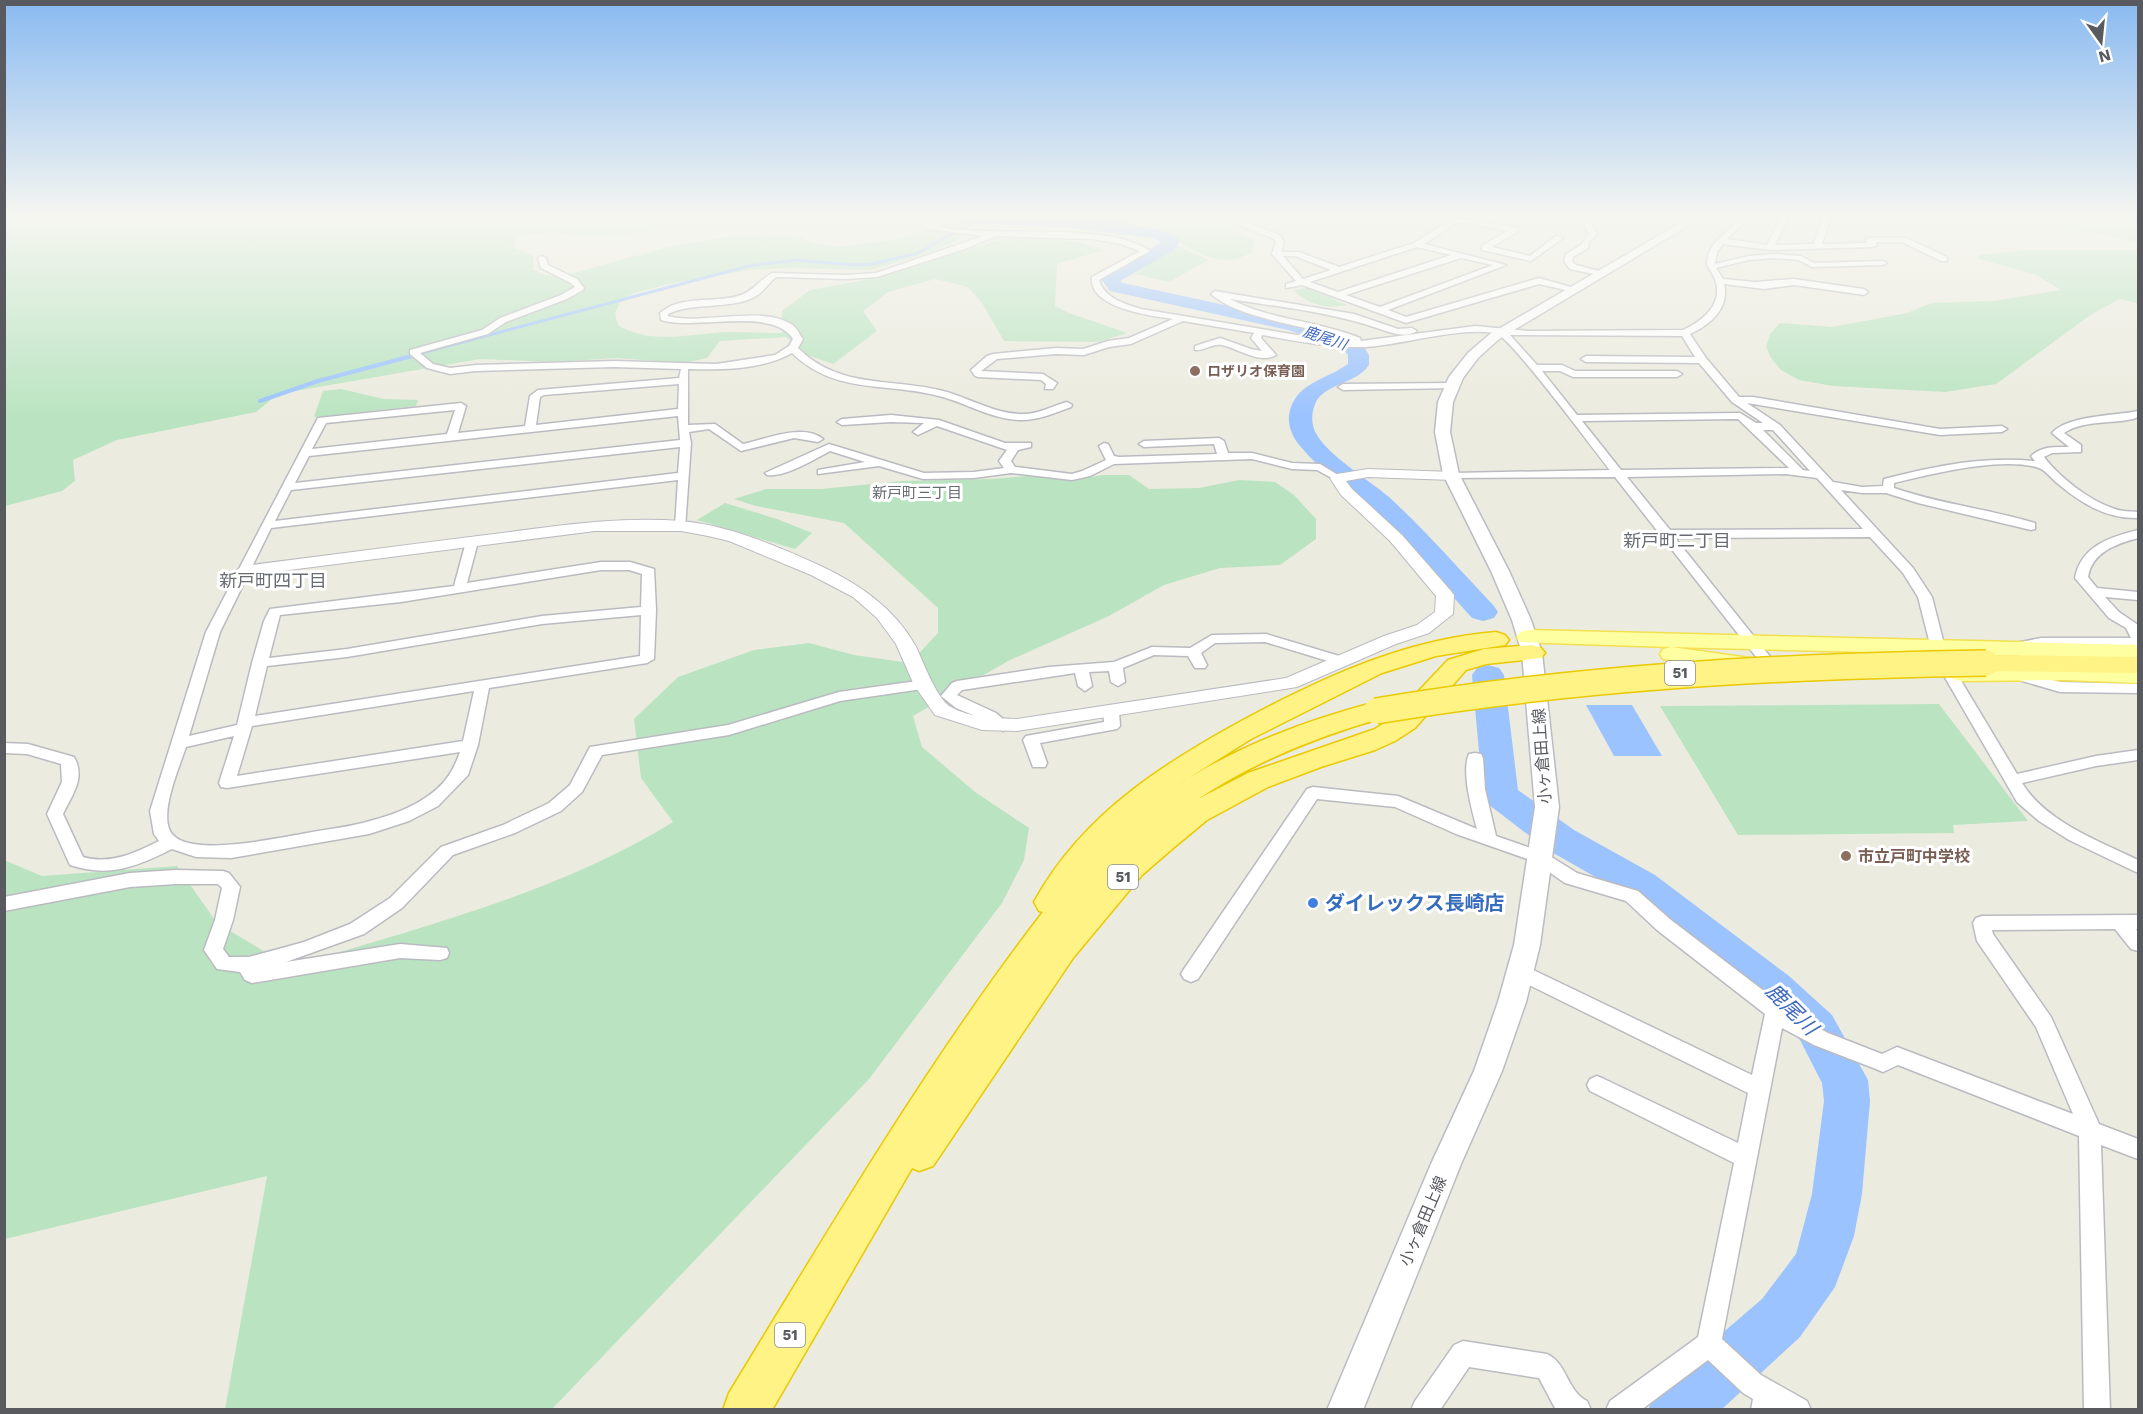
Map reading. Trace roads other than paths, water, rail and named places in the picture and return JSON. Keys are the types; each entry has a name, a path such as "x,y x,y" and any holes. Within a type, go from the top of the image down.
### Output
{"highway":[{"name":"51","path":"746,1410 928,1106 1005,969 1076,864 1106,829 1137,801 1174,774 1226,742 1322,691 1373,668 1429,650 1458,644 1530,645"},
{"name":"51","path":"834,1261 896,1185 1061,948 1131,867 1196,813 1258,780 1311,760 1365,744 1406,722 1457,665 1530,645"},
{"name":"51","path":"928,1106 1045,932 1103,864 1131,836 1187,792 1244,757 1308,730 1376,711 1495,691 1674,673 1993,657 2139,665"}],"main road":[{"name":"小ヶ倉田上線","path":"1345,1410 1446,1164 1488,1071 1527,945 1547,807 1530,645 1490,549 1449,469 1445,450 1443,415 1452,386 1466,362 1484,344 1524,316 1583,284"},
{"name":"51","path":"1530,645 1751,642 1938,648 1993,657 2139,652"},
{"name":"51","path":"1530,645 1694,656 1773,669 1846,674 2010,673 2139,676"}],"street":[{"path":"577,284 580,288 564,297 503,320 485,332 417,355 430,366 450,371 476,368 614,364 684,366 751,363 778,357 793,348 798,339 797,334 779,323 724,319 678,322 666,319 663,315 668,309 678,306 738,299 755,293 764,284"},
{"path":"1097,284 1108,299 1122,305 1183,318 1259,328 1333,344 1368,344 1475,329"},
{"path":"1288,286 1295,284"},
{"path":"1308,284 1406,321 1529,284"},
{"path":"1338,295 1372,284"},
{"path":"1378,311 1451,284"},
{"path":"1552,284 1574,289"},
{"path":"1368,344 1327,328 1233,306 1215,294 1354,317 1397,332 1461,327 1528,334 1685,333 1706,323 1715,312 1720,298 1719,284"},
{"path":"1746,284 1771,287"},
{"path":"1755,285 1768,284"},
{"path":"1808,284 1864,292"},
{"path":"1198,348 1220,341 1249,352 1271,355 1256,338 1259,328 1269,314"},
{"path":"1049,387 1052,383 1043,377 978,374 976,370 990,358 996,356 1056,351 1084,352 1108,344 1131,341 1183,318"},
{"path":"1315,319 1359,326 1391,341"},
{"path":"1502,332 1620,474 1773,669"},
{"path":"1685,333 1702,360 1736,399 1776,427 1908,571 1925,597 1938,648 1950,674 2023,798 2044,816 2075,836 2139,867"},
{"path":"793,348 812,366 829,374 863,382 936,392 955,397 999,415 1039,416 1067,405"},
{"path":"1586,359 1702,360"},
{"path":"681,526 686,443 683,429 684,366"},
{"path":"1534,368 1562,368 1574,374 1677,374"},
{"path":"530,429 535,396 542,392 682,381"},
{"path":"1343,387 1452,386"},
{"path":"1736,399 1940,432 2002,429"},
{"path":"452,437 461,405 322,420 213,632 158,811 162,834 171,842 196,851 231,852 386,823 417,811 454,783 464,766 483,684"},
{"path":"306,453 683,412"},
{"path":"2136,636 2081,578 2085,563 2095,550 2139,533 2133,515 2102,508 2043,465 2037,456 2050,450 2078,448 2057,433 2063,428 2139,414"},
{"path":"1574,418 1740,416 1753,426 1798,472"},
{"path":"842,422 909,417 933,422 970,436 1014,448 1027,445"},
{"path":"918,432 933,422"},
{"path":"683,429 711,426 741,448 794,435 818,439"},
{"path":"1753,426 1776,427"},
{"path":"1144,444 1219,441 1223,457"},
{"path":"288,487 686,443"},
{"path":"1104,446 1110,458 1118,461"},
{"path":"243,571 595,526 681,526 734,537 817,571 860,594 883,614 905,644 924,684 942,711 971,721 1003,726 1111,712 1290,683 1390,640 1423,629 1444,614 1446,605 1445,595 1438,585 1396,538 1346,492 1337,478 1320,467 1292,466 1252,456 1118,461 1072,477 1011,470 974,476 923,476 829,447 799,463 771,472"},
{"path":"1011,470 1005,461 1014,448"},
{"path":"1887,489 1888,481 1944,468 2003,461 2043,465"},
{"path":"822,472 880,462"},
{"path":"1337,478 1368,473 1453,476 1798,472 1818,474"},
{"path":"269,525 684,476"},
{"path":"1827,485 1862,490 1887,489 1949,507 1994,514 2031,526"},
{"path":"1666,534 1874,533"},
{"path":"460,587 472,542"},
{"path":"179,742 245,726 483,684 647,659 649,572 630,566 601,566 363,603 275,612 270,621 245,726 227,783 470,745"},
{"path":"2095,592 2139,596"},
{"path":"259,663 347,653 542,620 649,610"},
{"path":"1993,657 2041,642 2136,636"},
{"path":"1003,726 992,716 956,704 948,696 957,686 1011,679 1048,671 1116,666 1152,651 1197,658 1212,639 1266,638 1341,661"},
{"path":"1116,666 1118,682"},
{"path":"1081,669 1085,686"},
{"path":"2010,673 2060,687 2139,689"},
{"path":"4,904 130,880 176,877 223,878 231,887 224,920 213,950 224,964 249,965 308,948 357,929 396,903 447,851 509,829 555,807 576,788 596,751 729,730 839,697 924,684"},
{"path":"1039,763 1031,740 1112,726 1111,712"},
{"path":"4,748 28,749 68,761 73,771 73,778 55,814 76,861 88,866 119,864 171,842"},
{"path":"2012,780 2096,761 2139,755"},
{"path":"1475,758 1474,782 1478,807 1489,840"},
{"path":"1191,974 1313,793 1398,802 1489,840 1541,847 1571,878 1632,896 1664,925 1766,1002 1775,1013 1802,1029 1883,1063 1897,1056 2139,1149"},
{"path":"2097,1410 2090,1129 2044,1023 1984,936 1982,923 2129,923 2139,944"},
{"path":"249,965 248,970 252,975 400,951 440,952"},
{"path":"1520,972 1760,1089"},
{"path":"1619,1410 1709,1344 1775,1013"},
{"path":"1597,1085 1746,1158"},
{"path":"1709,1344 1761,1395 1798,1410"},
{"path":"1424,1410 1463,1354 1547,1366 1568,1405 1578,1410"}],"water":[{"path":"1586,705 1632,705 1662,756 1614,756"}],"waterway":[{"path":"418,354 681,284"},
{"name":"鹿尾川","path":"1113,284 1124,291 1138,291 1321,333 1351,346 1360,358 1359,365 1353,371 1320,386 1308,397 1301,415 1301,425 1305,435 1325,458 1371,495 1407,529 1483,612"},
{"path":"260,401 318,381 423,353"},
{"name":"鹿尾川","path":"1488,675 1501,795 1561,840 1641,885 1774,988 1816,1028 1845,1080 1847,1101 1837,1194 1828,1236 1817,1269 1781,1318 1676,1410"}],"place":[{"name":"ロザリオ保育園","path":"1195,371"},
{"name":"市立戸町中学校","path":"1846,856"},
{"name":"ダイレックス長崎店","path":"1313,903"}],"district":[{"name":"新戸町三丁目","path":"917,493"},
{"name":"新戸町二丁目","path":"1677,540"},
{"name":"新戸町四丁目","path":"273,580"}]}
